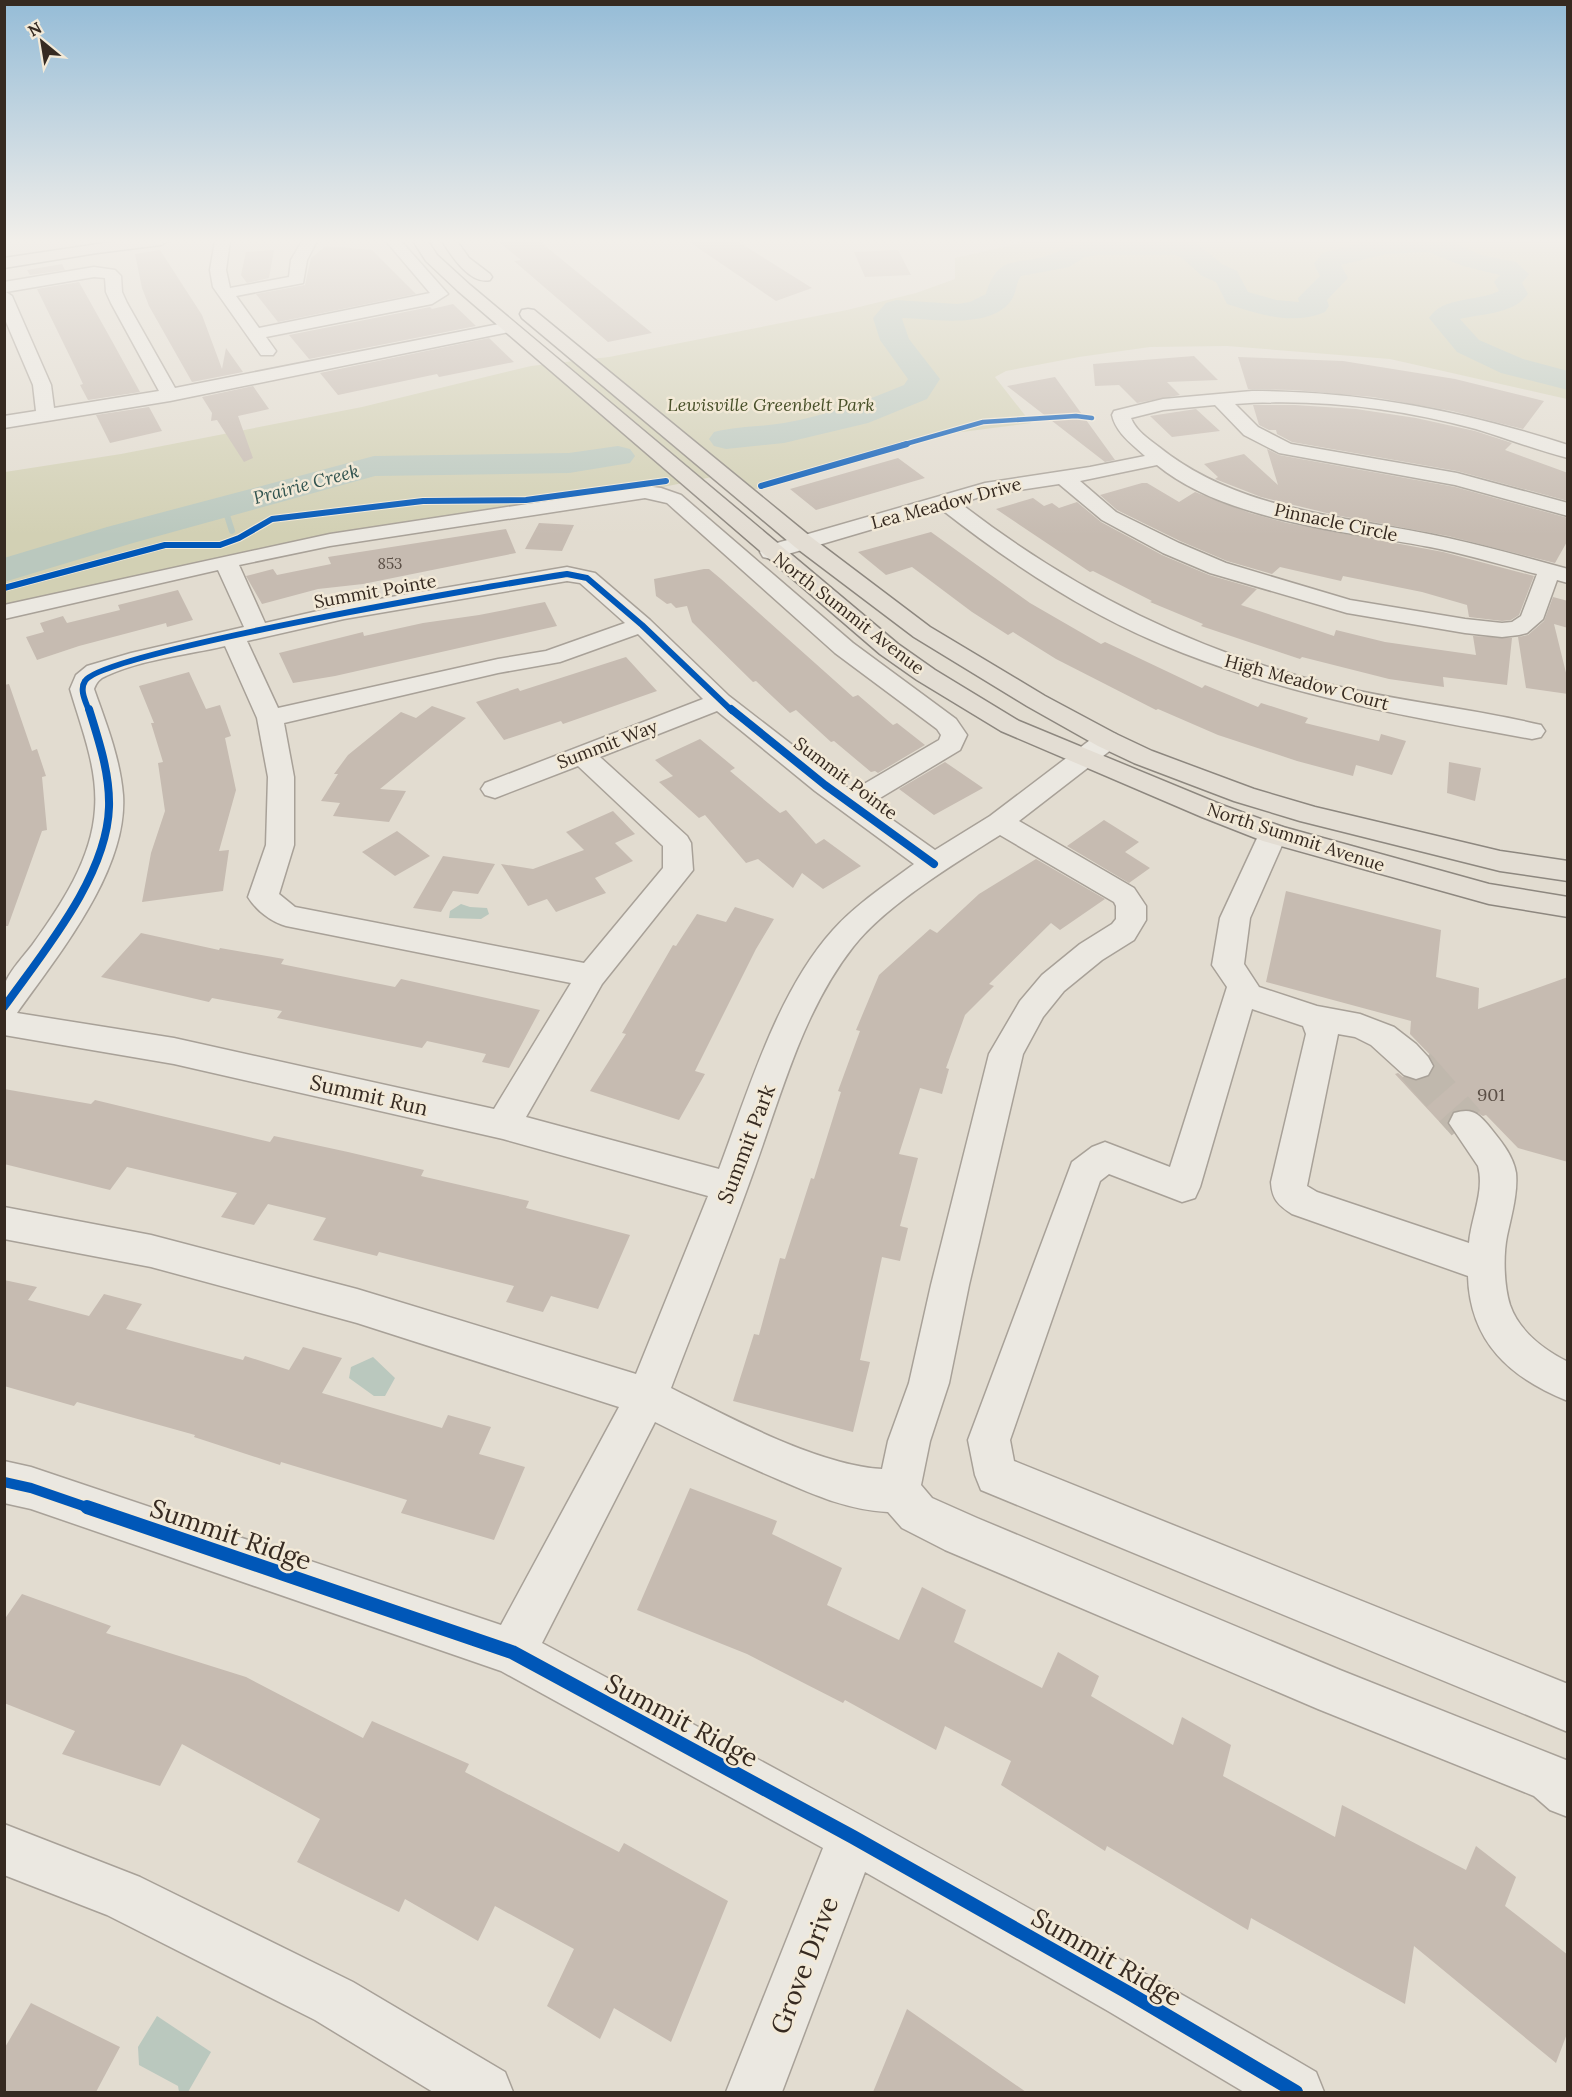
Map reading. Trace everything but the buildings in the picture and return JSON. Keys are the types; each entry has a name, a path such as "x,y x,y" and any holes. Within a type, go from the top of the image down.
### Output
{"main road":[{"name":"North Summit Avenue","path":"523,339 771,552 889,649 1010,726 1096,749 1143,757 1244,795 1310,815 1500,861 1568,871"},
{"name":"North Summit Avenue","path":"558,339 803,542 922,632 1026,695 1096,749 1273,834 1489,894 1568,907"}],"street":[{"path":"22,339 42,385 46,416"},
{"path":"139,339 170,394"},
{"path":"258,339 282,372"},
{"path":"4,422 170,394 449,339"},
{"name":"Pinnacle Circle","path":"1558,573 1431,541 1286,515 1215,489 1158,459 1122,424 1121,415 1143,406 1270,396 1310,397 1406,407 1491,427 1568,452"},
{"path":"1220,399 1251,431 1286,449 1457,479 1568,510"},
{"name":"Lea Meadow Drive","path":"771,552 1004,485 1063,477 1158,459"},
{"path":"1063,477 1109,516 1171,548 1218,568 1347,606 1465,626 1502,630 1519,628 1531,619 1558,573"},
{"path":"4,612 330,540 645,492 668,495 844,648 951,729 954,735 951,744 851,804"},
{"name":"High Meadow Court","path":"944,501 1015,555 1084,596 1143,628 1216,658 1295,683 1350,696 1532,731"},
{"path":"226,562 270,718 281,777 280,845 263,897 286,916 591,976"},
{"name":"Summit Pointe","path":"4,1007 71,910 91,872 104,834 109,811 106,774 82,689 85,680 96,671 111,665 245,633 344,612 567,574 586,578 642,625 720,701 851,804 934,864"},
{"path":"270,718 498,666 550,657 642,625"},
{"name":"Summit Way","path":"495,789 720,701"},
{"name":"Summit Park","path":"512,1652 647,1397 730,1187 789,1029 821,968 843,938 869,912 934,864 1000,822 1096,749"},
{"path":"503,1125 591,976 678,870 677,843 581,754"},
{"path":"898,1491 909,1441 929,1383 950,1285 1006,1054 1031,1009 1053,983 1091,952 1123,932 1131,920 1131,906 1124,896 1000,822"},
{"path":"1273,834 1235,918 1228,965 1244,986 1182,1187 1105,1157 1085,1172 989,1440 996,1475 1568,1708"},
{"path":"1242,993 1316,1018 1359,1024 1377,1031 1395,1044 1416,1066"},
{"path":"1316,1018 1322,1034 1289,1182 1290,1194 1305,1203 1487,1266"},
{"name":"Summit Run","path":"4,1023 174,1050 503,1125 730,1187"},
{"path":"1466,1123 1494,1160 1498,1173 1487,1266 1491,1306 1517,1352 1550,1376 1568,1382"},
{"path":"4,1223 151,1251 345,1303 647,1397 735,1441 821,1476 861,1489 898,1491 917,1513 961,1534 1335,1692 1496,1758 1549,1777 1568,1792"},
{"name":"Summit Ridge","path":"4,1482 42,1492 512,1652 853,1837 1127,1992 1296,2092"},
{"name":"Grove Drive","path":"754,2092 853,1837"},
{"path":"4,1849 122,1894 334,2001 485,2092"}],"green space":[{"name":"Lewisville Greenbelt Park","path":"701,339 1567,339 1567,399 1390,359 1227,346 1150,347 1079,357 1006,371 995,377 1031,423 954,433 753,490 732,473 663,487 333,536 5,610 5,472 121,454 362,407 531,366 609,357"}],"shaded area":[{"path":"461,904 487,908 489,914 481,919 449,918 450,911"},
{"path":"373,1357 395,1378 385,1396 374,1396 349,1378 351,1367"},
{"path":"157,2016 211,2052 188,2092 179,2092 178,2086 139,2065 138,2047"}],"waterway":[{"name":"Prairie Creek","path":"726,439 784,433 856,416 916,392 924,379 895,339"},
{"name":"Prairie Creek","path":"1462,339 1468,346 1512,366 1568,381"},
{"name":"Prairie Creek","path":"4,571 120,535 374,466 569,463 618,456"},
{"path":"224,506 232,531"}],"tunnel":[{"path":"1416,1066 1466,1123"}],"cycle path":[{"path":"761,486 983,422 1076,416 1092,418"},
{"path":"4,588 165,545 220,545 239,538 272,519 423,501 526,500 666,481"},
{"path":"4,1007 69,913 84,887 105,835 109,810 107,779 101,749 82,689 85,680 96,671 131,660 344,612 567,574 587,578 642,625 720,701 825,785 934,864"},
{"path":"4,1482 31,1488 512,1652 853,1837 1127,1992 1296,2092"}]}
